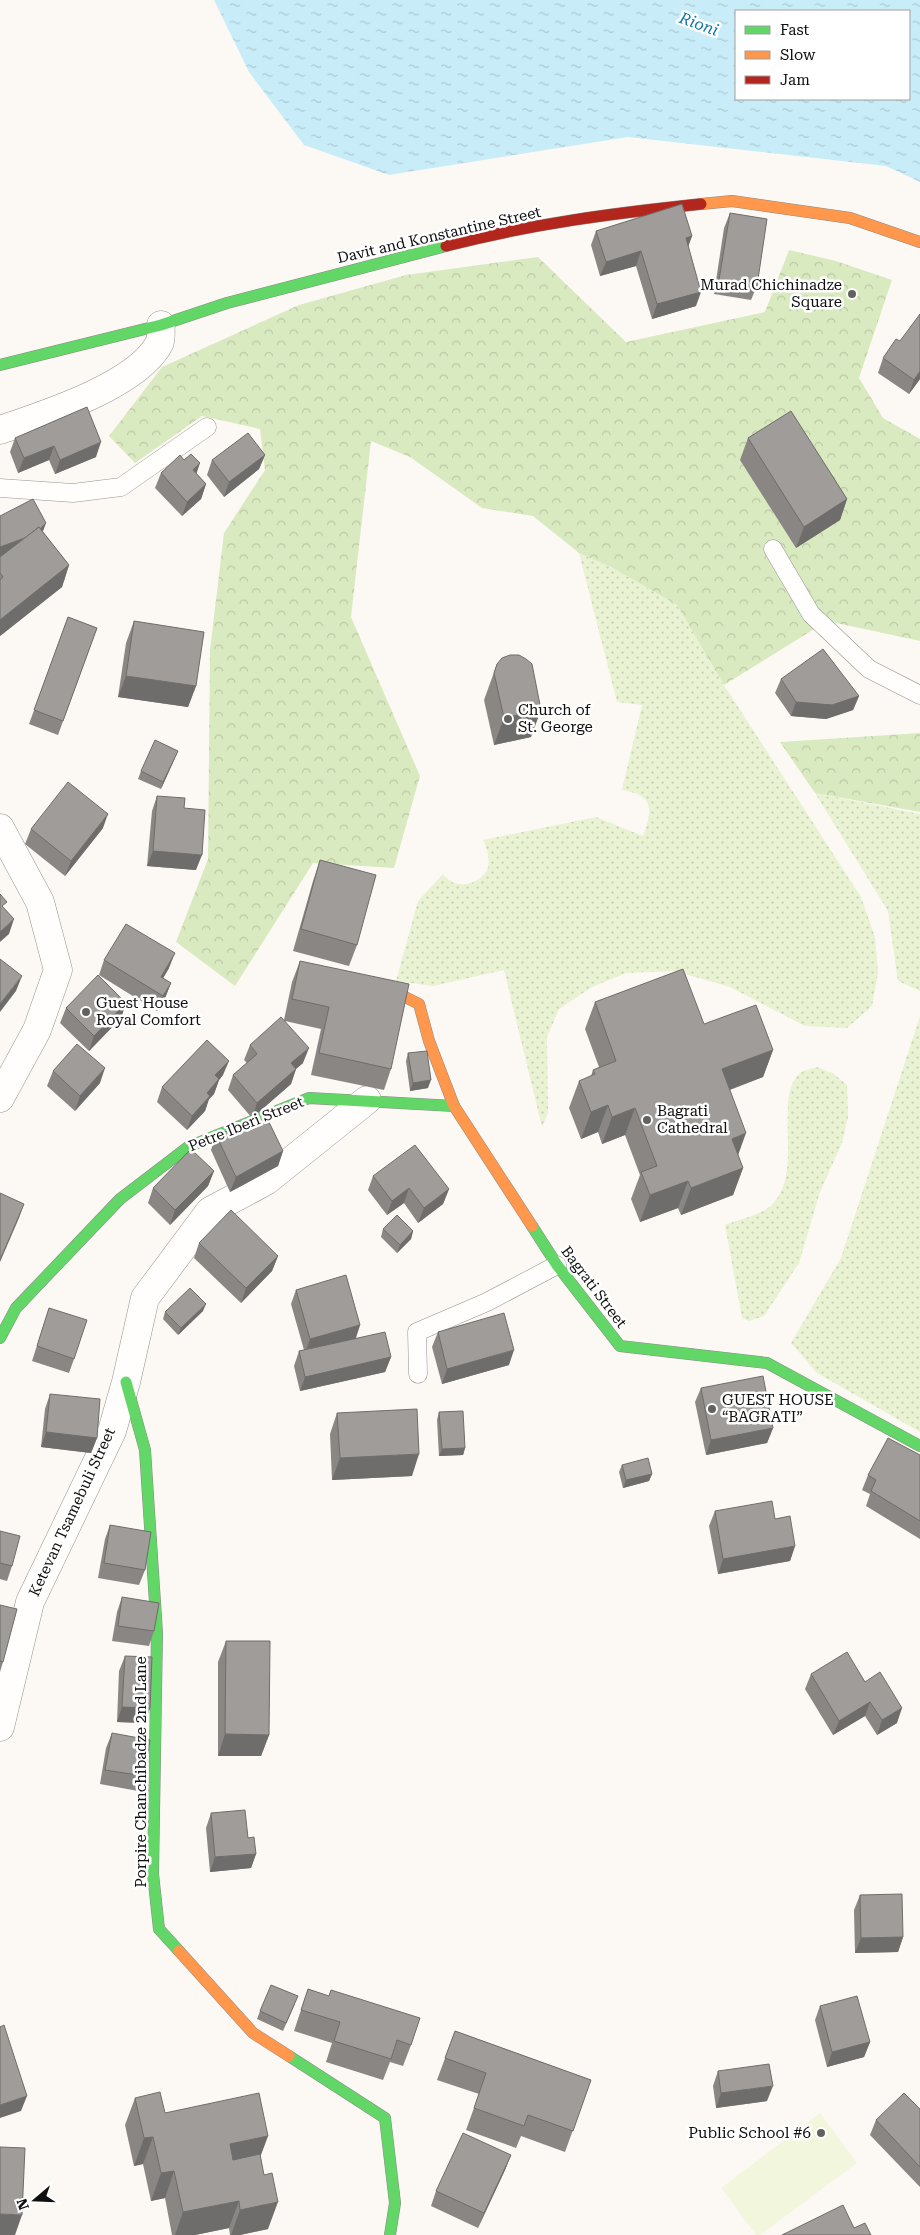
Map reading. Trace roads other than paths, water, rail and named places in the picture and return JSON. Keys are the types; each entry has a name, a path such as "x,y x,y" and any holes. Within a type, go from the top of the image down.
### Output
{"street":[{"name":"Davit and Konstantine Street","path":"0,365 161,325 227,303 496,234 611,213 732,201 850,218 920,242"},
{"path":"0,430 89,396 135,370 160,343 161,325"},
{"path":"0,828 40,902 58,970 37,1030 0,1098"},
{"name":"Bagrati Street","path":"375,987 395,992 420,1004 429,1041 454,1106 557,1265 620,1346 767,1364 920,1446"},
{"name":"Petre Iberi Street","path":"0,1338 16,1308 120,1199 188,1146 309,1098 454,1106"},
{"name":"Ketevan Tsamebuli Street","path":"0,1727 30,1602 112,1431 126,1382 145,1298 210,1211 266,1180 367,1100"},
{"name":"Porpire Chanchibadze 2nd Lane","path":"126,1382 145,1450 157,1633 153,1874 159,1929 253,2033 385,2118 395,2203 390,2235"}],"lane":[{"path":"0,488 74,493 121,487 207,426"},
{"path":"773,549 811,614 869,669 920,695"},
{"path":"418,1374 417,1332 487,1302 557,1265"}],"water":[{"name":"Rioni","path":"214,0 920,0 920,182 886,166 628,137 389,175 304,145 249,72"}],"place":[{"name":"Murad Chichinadze Square","path":"852,294"},
{"name":"Church of St. George","path":"508,719"},
{"name":"Guest House Royal Comfort","path":"86,1012"},
{"name":"Bagrati Cathedral","path":"647,1120"},
{"name":"GUEST HOUSE “BAGRATI”","path":"712,1409"},
{"name":"Public School #6","path":"821,2133"}]}
